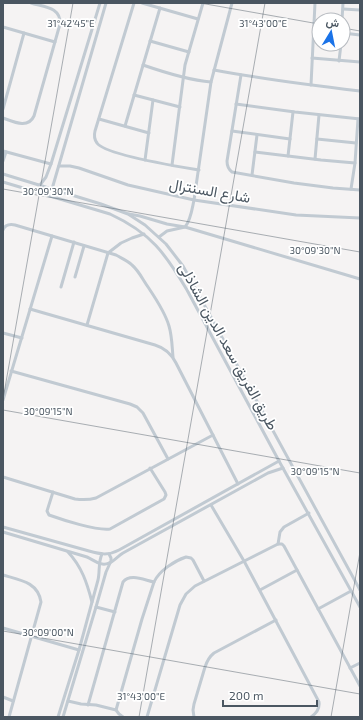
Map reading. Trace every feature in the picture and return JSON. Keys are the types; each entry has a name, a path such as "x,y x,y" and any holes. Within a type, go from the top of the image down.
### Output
{"street":[{"path":"3,118 23,124 32,120 60,24 61,18 55,10 31,3"},
{"path":"40,185 46,177 51,164 100,3"},
{"path":"52,189 106,3"},
{"path":"134,3 94,137 102,148 108,150 145,160 198,170"},
{"path":"142,3 198,19"},
{"path":"172,165 185,65 203,3"},
{"path":"159,237 167,231 184,227 188,221 194,200 214,70 232,3"},
{"path":"311,85 315,3"},
{"path":"343,3 343,12"},
{"path":"125,126 160,8"},
{"path":"343,9 360,10"},
{"path":"3,27 55,42"},
{"path":"3,109 24,33"},
{"path":"150,40 188,52"},
{"path":"339,61 340,52"},
{"path":"312,58 360,62"},
{"path":"143,65 199,81 212,82"},
{"path":"214,70 360,91"},
{"path":"241,75 227,161 227,166 232,172 294,184 360,190"},
{"path":"3,88 8,90"},
{"path":"134,94 180,107"},
{"path":"145,160 153,100"},
{"path":"236,104 359,119 351,189"},
{"path":"288,156 293,112"},
{"path":"315,159 319,115"},
{"path":"99,119 148,133"},
{"path":"232,131 290,139"},
{"path":"252,175 257,134"},
{"path":"317,139 356,143"},
{"path":"3,161 4,151 51,164"},
{"path":"255,152 355,162"},
{"name":"شارع السنترال","path":"59,166 79,168 128,185 194,200 296,215 360,218"},
{"name":"طريق الفريق سعد الدين الشاذلى","path":"3,174 83,198 128,214 145,225 166,244 183,266 360,590"},
{"path":"46,177 55,180"},
{"name":"طريق الفريق سعد الدين الشاذلى","path":"3,182 110,214 121,219 144,234 170,261 359,604"},
{"path":"65,200 70,198 68,194"},
{"path":"80,205 77,202 79,198 83,198"},
{"path":"128,214 184,227 360,279"},
{"path":"3,230 11,224 15,225 108,253 124,259 131,264 141,276 164,311 171,332 172,357"},
{"path":"87,325 108,253 122,243 144,234"},
{"path":"3,400 52,236"},
{"path":"61,287 74,242"},
{"path":"76,277 84,246"},
{"path":"30,309 162,347 172,357 238,484"},
{"path":"207,327 212,329 215,324"},
{"path":"3,333 22,338"},
{"path":"214,340 214,336 221,336"},
{"path":"11,371 134,405 143,413 168,459"},
{"path":"3,477 75,499 91,500 213,435"},
{"path":"3,527 89,551 109,554 185,514 279,461"},
{"path":"53,492 47,511 49,515 95,528 105,530 110,529 164,499 165,492 150,468"},
{"path":"63,717 107,568 110,563 121,554 268,473 283,468"},
{"path":"265,469 268,473"},
{"path":"224,492 226,497"},
{"path":"211,505 260,590 319,702 320,705 318,712 311,717"},
{"path":"190,511 190,514 193,515"},
{"path":"278,544 280,532 284,527 309,513"},
{"path":"185,514 188,515 188,518"},
{"path":"3,532 87,557 100,564 110,563"},
{"path":"147,717 182,599 190,589 278,544 282,544 284,546 360,686"},
{"path":"119,550 118,553 121,554"},
{"path":"67,551 76,561 84,574 88,584 92,604"},
{"path":"87,557 89,551"},
{"path":"58,717 92,604 100,574 100,559 102,554"},
{"path":"109,554 111,558 110,563"},
{"path":"116,710 142,619 154,582 160,572 183,558 191,558 204,581"},
{"path":"260,590 297,570"},
{"path":"100,574 102,573 105,575"},
{"path":"3,575 32,585 38,590 41,602 9,717"},
{"path":"88,705 123,582 127,578 133,577 154,582"},
{"path":"318,609 351,591"},
{"path":"96,607 114,612"},
{"path":"194,717 194,704 207,661 210,657 214,653 276,620"},
{"path":"3,628 79,650"},
{"path":"83,635 88,636"},
{"path":"350,668 360,663"},
{"path":"72,674 76,675"},
{"path":"3,697 13,701"},
{"path":"68,701 96,705 116,710 123,717"}]}
